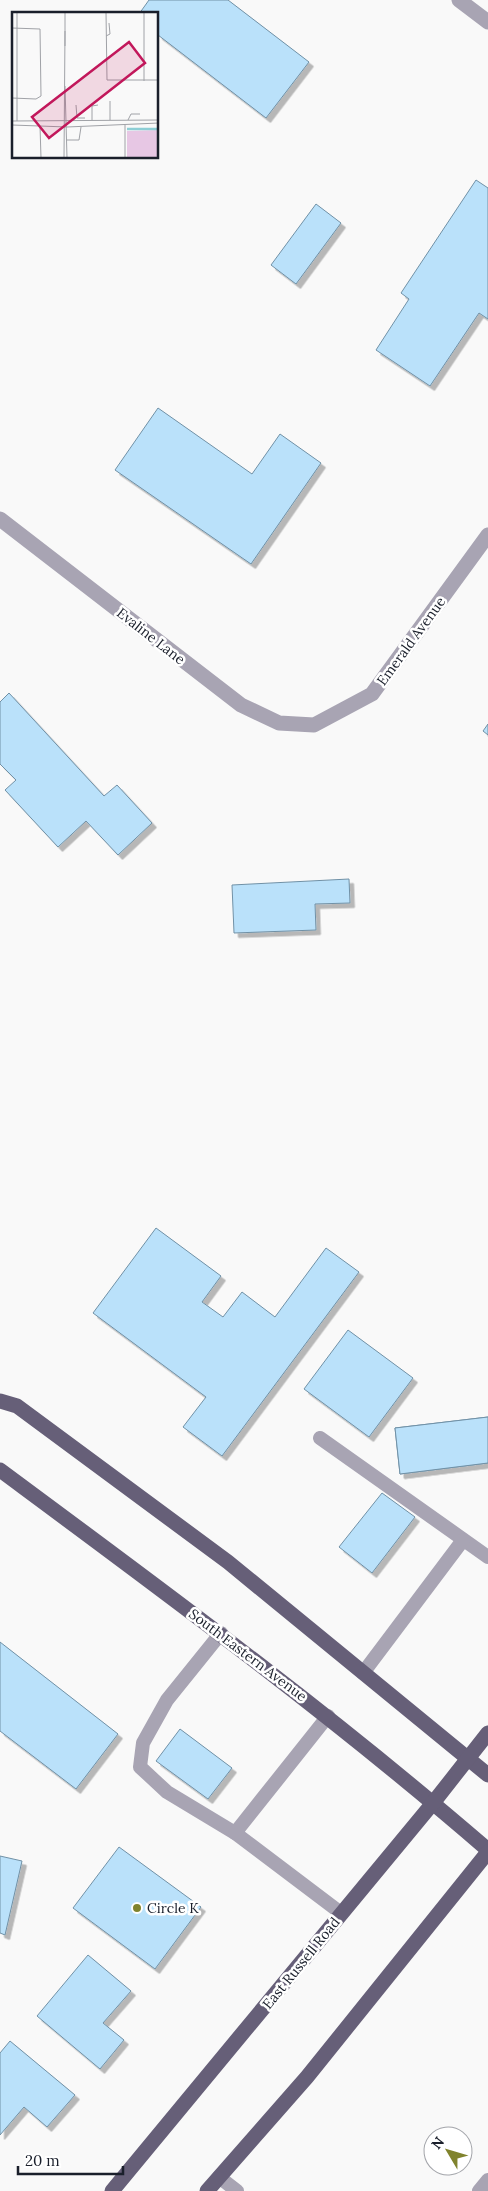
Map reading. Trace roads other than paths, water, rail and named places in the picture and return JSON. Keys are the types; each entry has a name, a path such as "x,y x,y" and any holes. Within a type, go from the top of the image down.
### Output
{"main road":[{"path":"0,1401 17,1406 120,1480 228,1562 488,1775"},
{"name":"South Eastern Avenue","path":"0,1470 221,1633 328,1716 488,1851"},
{"name":"East Russell Road","path":"112,2191 433,1803 469,1759 488,1732"},
{"path":"207,2191 306,2077 488,1851"}],"street":[{"path":"459,0 488,22"},
{"name":"Evaline Lane","path":"0,519 241,705 279,723 314,725"},
{"name":"Emerald Avenue","path":"314,725 372,694 488,535"}],"lane":[{"path":"320,1438 488,1557"},
{"path":"363,1673 463,1540"},
{"path":"221,1633 167,1700 142,1743 140,1767 166,1792 235,1834 341,1913"},
{"path":"235,1834 328,1716"},
{"path":"218,2177 237,2191"},
{"path":"479,2191 488,2180"}],"place":[{"name":"Circle K","path":"137,1908"}]}
